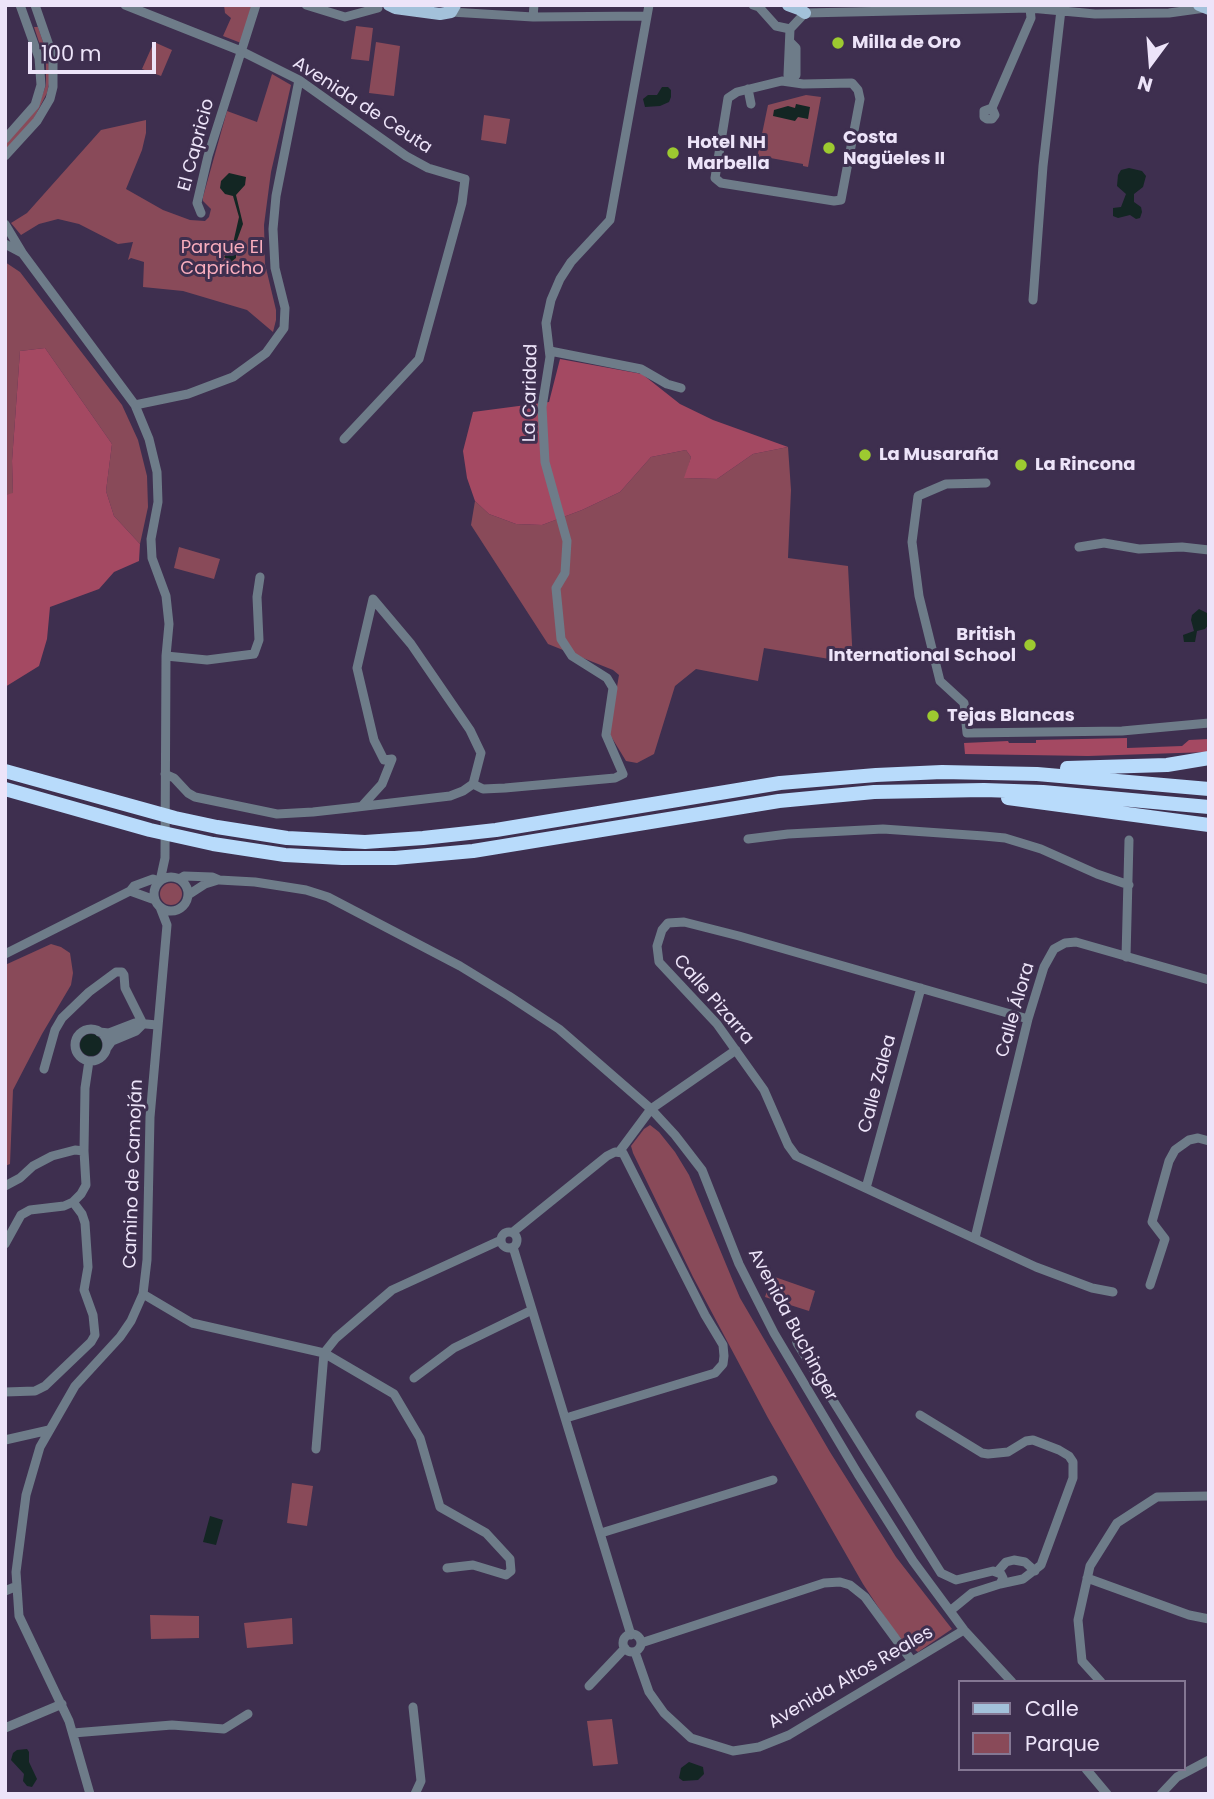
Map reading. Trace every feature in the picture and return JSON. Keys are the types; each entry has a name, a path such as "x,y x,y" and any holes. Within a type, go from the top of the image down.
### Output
{"highway":[{"path":"1037,774 1069,767 1167,765 1209,758"},
{"path":"5,771 217,827 287,838 365,842 496,830 780,783 876,775 942,772 1037,774 1209,789"},
{"path":"5,789 150,830 224,846 285,855 396,858 473,851 779,802 874,792 984,790 1101,795 1209,807"},
{"path":"984,790 1014,799 1209,825"}],"main road":[{"path":"788,5 805,13"},
{"path":"382,6 440,14 453,9"}],"street":[{"path":"5,139 35,106 41,85 39,58 20,5"},
{"path":"5,156 37,121 50,99 53,87 53,57 36,7 48,5"},
{"name":"Avenida de Ceuta","path":"125,5 242,51 299,80 406,156 436,170 462,176 466,181 419,359 344,439"},
{"name":"El Capricio","path":"201,213 197,203 208,156 256,5"},
{"path":"306,5 345,17 382,6"},
{"path":"533,17 534,5"},
{"name":"La Caridad","path":"473,784 483,789 505,788 615,778 622,774 606,735 613,688 607,678 572,656 561,639 556,589 565,573 567,541 545,462 542,407 550,351 546,323 551,300 571,262 610,220 649,5"},
{"path":"753,5 759,7 776,26 790,29"},
{"path":"791,81 788,75 790,29 805,13 885,9 1030,8 1079,14 1156,13 1204,7"},
{"path":"992,108 1031,18 1030,8"},
{"path":"453,9 493,9 533,17 647,16"},
{"path":"1033,300 1043,166 1061,10"},
{"path":"135,405 188,394 233,376 261,357 279,337 286,318 275,268 273,221 299,80"},
{"path":"791,81 803,84 852,83 856,86 860,99 850,139 843,195 838,201 717,181 715,178 728,98 748,89 791,81"},
{"path":"748,89 751,104"},
{"path":"5,224 23,254 135,405 149,439 157,472 158,502 151,549 166,596 169,624 166,656 165,858 154,892 157,904"},
{"path":"5,244 23,254"},
{"path":"550,351 641,369 667,384 681,387"},
{"path":"986,482 946,484 918,496 912,542 919,596 940,681 964,703 967,733 1122,731 1209,723"},
{"path":"1079,547 1104,543 1139,549 1182,547 1209,550"},
{"path":"166,656 207,660 254,654 259,640 257,597 260,578"},
{"path":"166,774 195,796 265,813 289,814 362,806 450,796 473,784 481,753 470,730 411,644 373,599 357,668 374,740 384,760 392,759 383,784 362,806"},
{"path":"366,621 385,614"},
{"path":"748,839 800,833 883,829 1005,838 1041,849 1129,885"},
{"path":"1126,957 1129,840"},
{"path":"165,858 185,884 188,895"},
{"path":"159,881 168,877 178,878"},
{"name":"Avenida Buchinger","path":"178,878 212,877 306,891 328,897 460,966 559,1029 651,1109 702,1170 739,1264 774,1333 913,1561 964,1630 1010,1680"},
{"path":"5,954 130,891 134,886 153,878 159,881"},
{"path":"130,891 144,894 167,911 176,910 183,906 188,895 205,884 219,880"},
{"name":"Camino de Camoján","path":"90,1794 73,1732 62,1704 19,1616 16,1572 26,1495 40,1447 75,1386 126,1329 143,1294 147,1260 150,1117 166,925 157,904"},
{"name":"Camino de Camoján","path":"166,925 176,910"},
{"name":"Calle Pizarra","path":"1028,1019 684,922 668,923 662,930 657,946 659,962 717,1024 764,1090 788,1145 796,1156 1047,1271 1092,1289 1114,1292"},
{"name":"Calle Álora","path":"975,1238 1028,1019 1044,967 1054,949 1065,943 1076,942 1209,980"},
{"path":"44,1069 55,1030 62,1018 89,992 116,972 120,971 124,975 125,988 142,1024"},
{"name":"Calle Zalea","path":"866,1188 921,988"},
{"path":"142,1024 136,1031 112,1041 100,1059 82,1059 77,1052 76,1039 86,1030 110,1033 135,1023 157,1025"},
{"path":"100,1032 107,1048"},
{"path":"316,1449 324,1353 336,1338 392,1290 501,1240 506,1232 513,1232 607,1156 619,1152 651,1109 736,1050"},
{"path":"5,1244 21,1215 30,1210 64,1206 73,1202 86,1185 85,1088 89,1061"},
{"path":"1150,1285 1166,1239 1152,1222 1169,1161 1175,1150 1189,1140 1209,1141"},
{"path":"5,1186 52,1156 75,1150 84,1151"},
{"path":"566,1418 715,1373 723,1364 724,1349 710,1320 705,1315 628,1160 619,1152"},
{"path":"5,1392 35,1391 45,1386 95,1335 93,1315 84,1290 88,1267 85,1223 73,1202"},
{"path":"501,1240 506,1248 513,1247 518,1240 513,1232"},
{"path":"513,1247 631,1635"},
{"path":"143,1294 192,1323 324,1353 394,1394 420,1438 440,1507 486,1533 510,1559 511,1571 506,1575 473,1565 447,1568"},
{"path":"414,1378 454,1348 532,1310"},
{"path":"792,1321 797,1343 941,1573 956,1580 998,1571 1006,1562 1014,1560 1025,1562 1034,1571"},
{"path":"920,1415 988,1454 1008,1452 1026,1441 1033,1440 1059,1450 1073,1462 1073,1478 1041,1565 1023,1579 972,1593 950,1611"},
{"path":"5,1440 49,1430"},
{"path":"601,1533 773,1480"},
{"path":"1099,1680 1082,1661 1078,1620 1090,1566 1117,1523 1157,1497 1209,1496"},
{"path":"998,1571 1003,1578 1000,1584"},
{"path":"1087,1578 1189,1615 1209,1619"},
{"path":"641,1643 831,1581 859,1590 912,1661"},
{"path":"5,1591 17,1586"},
{"name":"Avenida Altos Reales","path":"635,1651 649,1692 664,1713 691,1738 733,1751 759,1747 789,1735 964,1630"},
{"path":"631,1635 639,1637 641,1643 640,1648 630,1652 625,1648 624,1640 631,1635"},
{"path":"589,1686 625,1648"},
{"path":"5,1728 62,1704"},
{"path":"413,1707 421,1781 415,1794"},
{"path":"73,1732 172,1725 224,1728 248,1714"},
{"path":"1186,1769 1209,1760"},
{"path":"1088,1771 1107,1794"},
{"path":"1161,1794 1174,1773"}],"green space":[{"path":"224,5 252,5 241,43 223,36 231,18 225,13"},
{"path":"356,26 373,28 369,61 351,59"},
{"path":"34,27 38,27 48,57 50,79 47,93 33,120 5,151 5,145 39,104 46,85 46,63"},
{"path":"154,42 172,50 161,76 142,69"},
{"path":"376,42 400,46 394,96 369,93"},
{"name":"Parque El Capricho","path":"272,74 291,85 271,172 264,225 265,264 276,310 273,332 247,310 183,291 143,287 144,262 131,258 128,260 133,242 118,244 79,224 58,219 39,224 21,235 11,223 27,213 101,130 146,120 142,150 126,189 163,210 190,220 205,221 211,209 203,201 203,197 227,111 257,122"},
{"path":"806,95 821,97 808,167 765,157 757,158 768,105"},
{"path":"484,115 510,119 506,144 481,140"},
{"path":"5,262 20,272 122,405 138,440 147,476 148,507 140,544 114,516 106,491 112,444 45,348 20,351 12,461 13,494 5,495"},
{"path":"788,447 791,490 788,558 848,566 853,663 764,648 758,681 696,669 675,686 654,754 637,763 626,761 609,733 619,675 613,670 548,644 471,525 475,501 489,514 516,524 542,525 620,492 651,457 686,450 691,457 685,478 717,479 753,454"},
{"path":"179,547 220,559 214,579 174,568"},
{"path":"171,883 181,890 182,894 175,904 171,905 161,898 160,894 167,884"},
{"path":"51,944 70,953 73,973 71,985 13,1090 10,1164 5,1166 5,965"},
{"path":"650,1125 675,1152 689,1175 740,1298 830,1452 896,1557 952,1629 918,1652 905,1643 892,1628 863,1584 768,1418 693,1277 631,1146"},
{"path":"772,1276 815,1291 809,1311 765,1297"},
{"path":"292,1483 313,1486 307,1526 287,1523"},
{"path":"150,1615 199,1616 199,1638 151,1639"},
{"path":"292,1618 293,1644 247,1648 244,1623"},
{"path":"612,1719 618,1764 593,1766 587,1721"}],"shaded area":[{"path":"662,87 671,90 669,102 645,107 643,99 648,95 657,95"},
{"path":"796,104 810,107 808,119 798,117 795,121 773,116 774,110 788,106 795,108"},
{"path":"1129,168 1142,171 1146,176 1143,187 1134,194 1134,202 1141,207 1142,212 1140,218 1136,219 1130,215 1118,218 1113,216 1113,208 1121,207 1126,194 1117,186 1118,175 1121,170"},
{"path":"229,173 246,177 245,185 236,195 243,224 236,243 236,258 231,262 224,257 232,248 239,217 233,196 225,194 220,188 221,181"},
{"path":"45,348 112,444 106,491 114,516 140,544 139,561 114,572 99,589 50,607 47,639 39,666 5,687 5,495 13,493 12,461 20,351"},
{"path":"560,359 642,374 680,404 713,420 788,447 753,454 717,479 684,478 691,457 686,450 651,457 620,492 542,525 516,524 489,514 475,501 467,478 463,451 473,412 549,402"},
{"path":"1199,609 1209,614 1209,624 1205,629 1197,631 1195,642 1184,642 1183,635 1194,631 1192,615"},
{"path":"1127,738 1127,748 1182,746 1189,740 1209,739 1209,752 1088,756 965,754 964,743 1036,743 1036,740"},
{"path":"91,1034 99,1037 102,1045 99,1053 91,1056 83,1053 80,1045 83,1037"},
{"path":"210,1516 223,1520 216,1545 203,1542"},
{"path":"27,1749 29,1762 37,1779 32,1787 23,1781 24,1774 11,1760 17,1750"},
{"path":"689,1762 703,1767 704,1774 698,1780 683,1781 679,1778 681,1768"}],"place":[{"name":"Milla de Oro","path":"838,43"},
{"name":"Costa Nagüeles II","path":"829,148"},
{"name":"Hotel NH Marbella","path":"673,153"},
{"name":"La Musaraña","path":"865,455"},
{"name":"La Rincona","path":"1021,465"},
{"name":"British International School","path":"1030,645"},
{"name":"Tejas Blancas","path":"933,716"}]}
